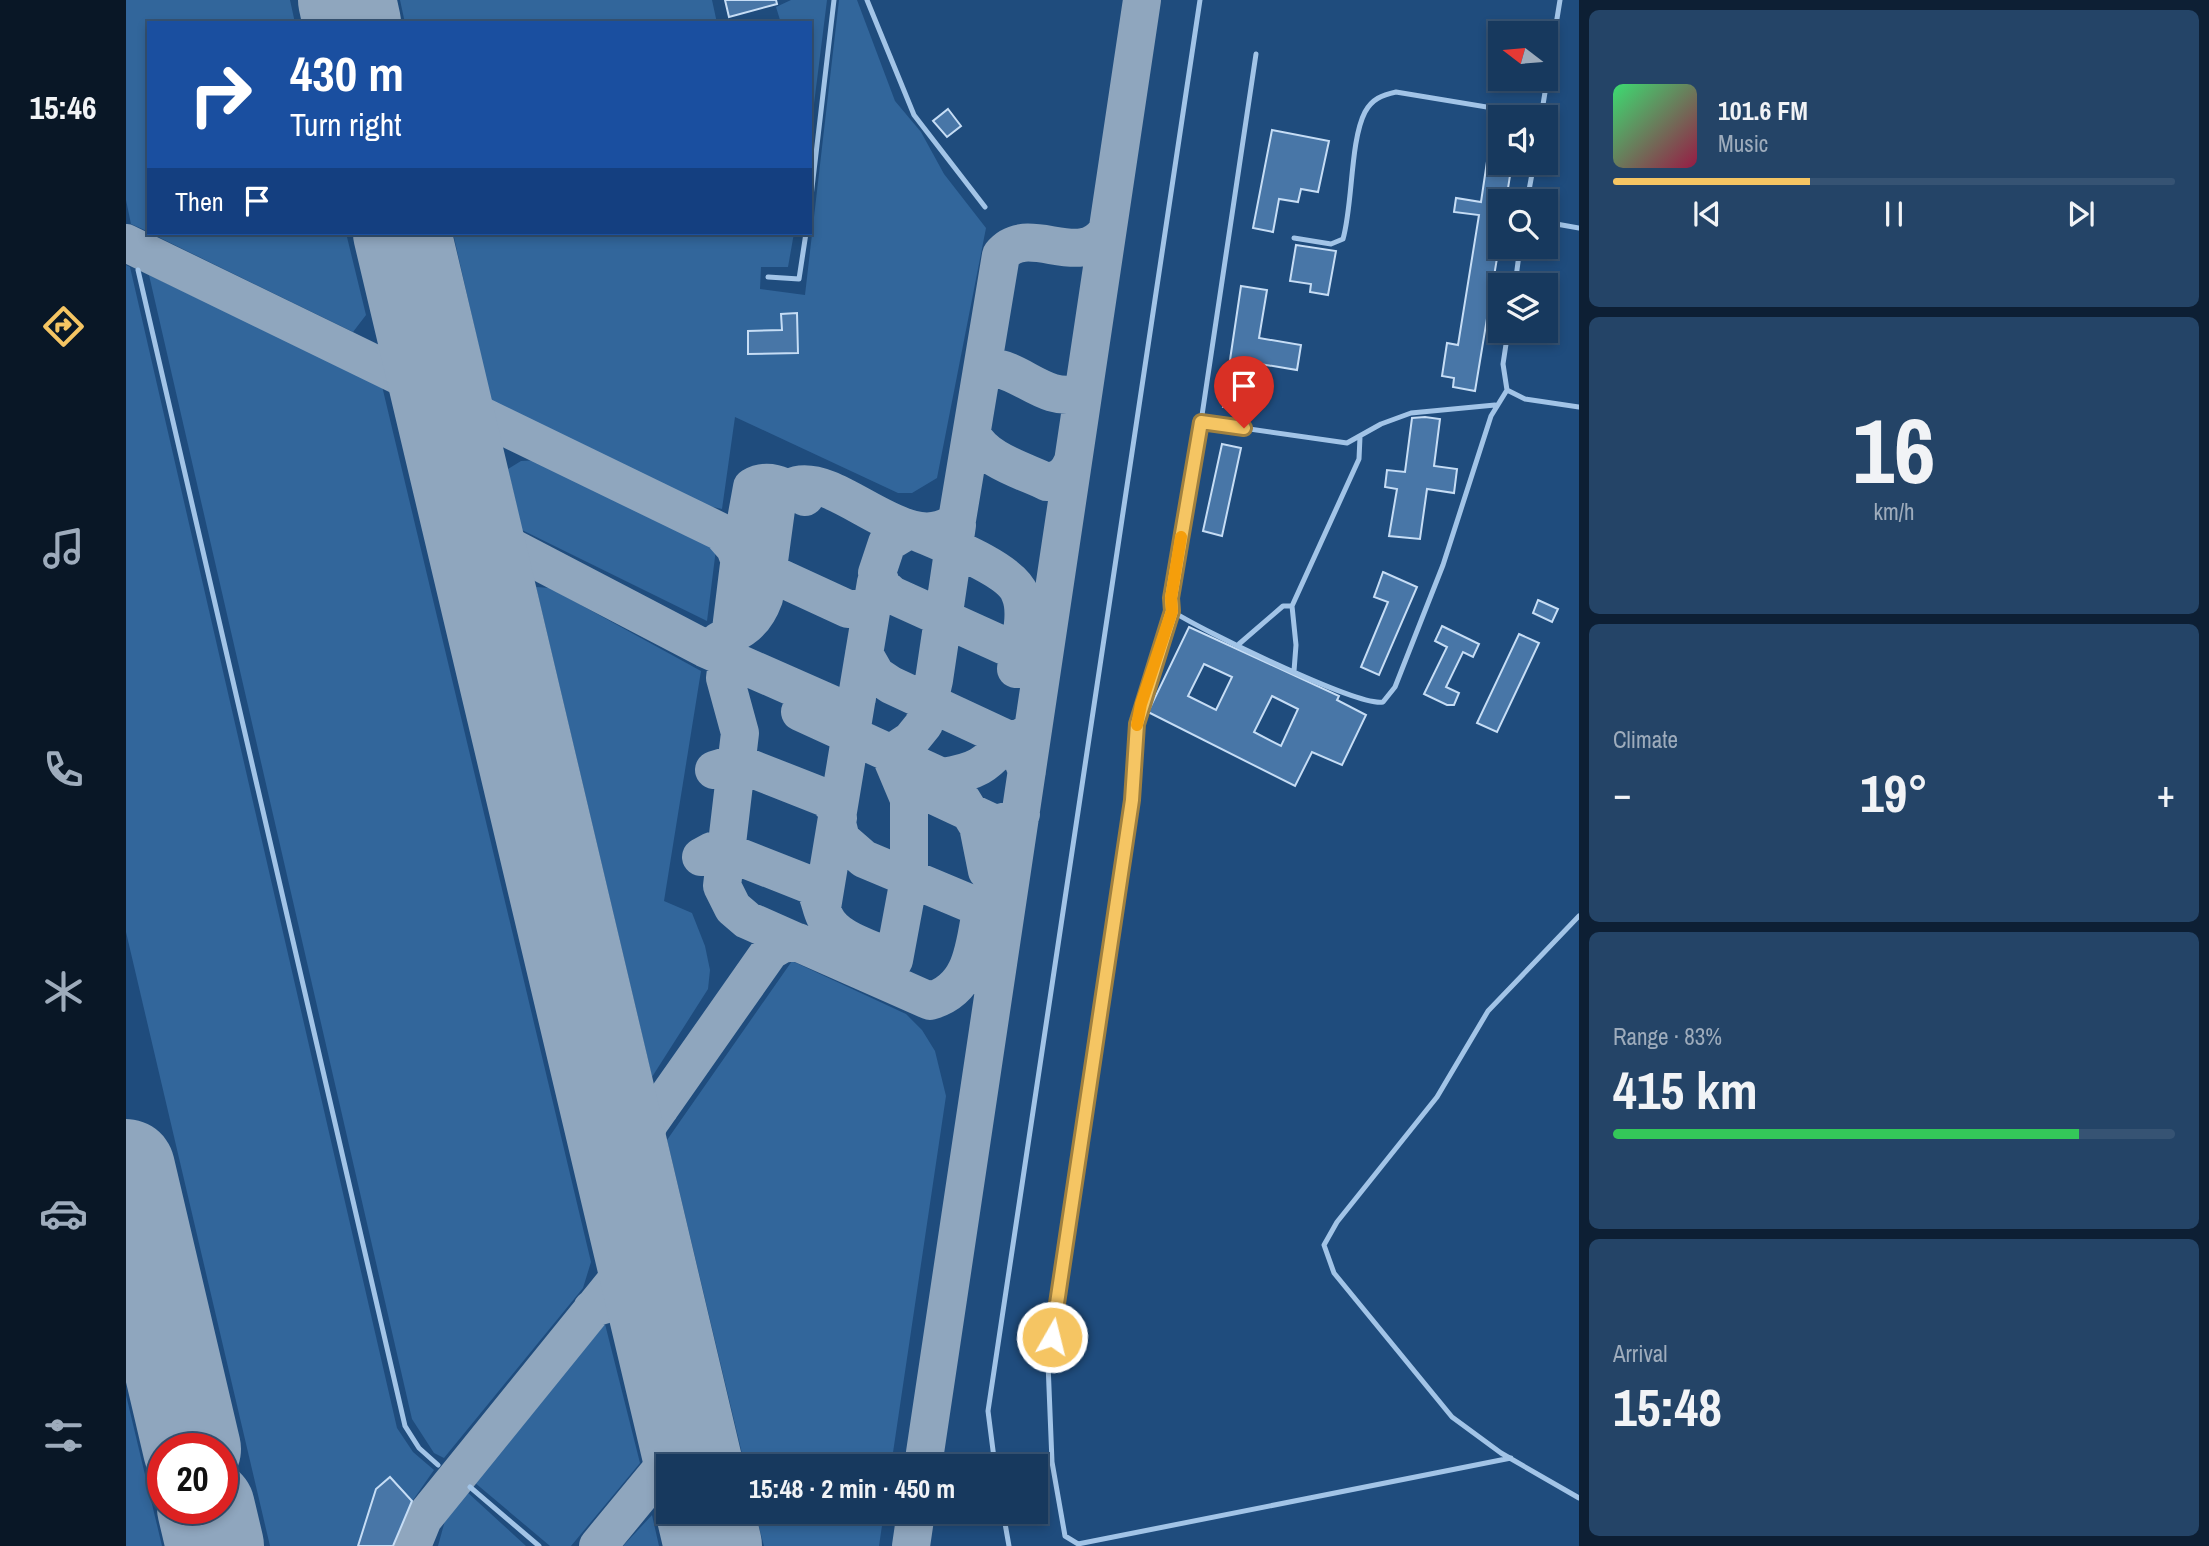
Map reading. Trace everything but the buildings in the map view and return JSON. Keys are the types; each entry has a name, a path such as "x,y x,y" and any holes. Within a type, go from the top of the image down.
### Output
{"lane":[{"path":"812,188 834,0"},
{"path":"867,0 914,115 985,207"},
{"path":"993,1454 988,1411 994,1368 1011,1273 1200,0"},
{"path":"1543,105 1560,0"},
{"path":"1256,54 1201,422 1171,598 1172,611 1137,724 1132,800 1048,1363 1052,1462 1066,1536 1078,1544 1511,1458"},
{"path":"1294,238 1331,244 1343,239 1361,124 1373,101 1382,95 1396,92 1488,108"},
{"path":"1558,224 1579,228"},
{"path":"768,277 799,279 806,235"},
{"path":"138,270 405,1426 419,1448 438,1465"},
{"path":"1172,611 1362,701 1375,704 1390,697 1443,565 1495,405 1507,390 1503,364 1506,343"},
{"path":"1507,390 1525,399 1579,408"},
{"path":"1201,422 1337,443 1360,437 1381,424 1411,413 1495,405"},
{"path":"1294,671 1296,645 1292,606 1359,459 1360,437"},
{"path":"1239,644 1283,606 1292,606"},
{"path":"1579,916 1488,1011 1437,1097 1337,1222 1324,1245 1334,1273 1452,1418 1511,1458 1579,1498"},
{"path":"470,1487 539,1546"},
{"path":"1005,1524 1009,1546"}],"shaded area":[{"path":"126,0 290,0 295,21 147,21 147,231 131,224 126,200"},
{"path":"400,0 712,0 717,21 405,21"},
{"path":"791,0 827,0 812,120 812,21 778,21 780,20 776,7"},
{"path":"839,0 857,0 895,101 921,132 944,174 986,228 937,478 912,493 898,493 735,417 722,509 700,504 492,405 453,235 794,235 788,267 761,267 760,289 805,295"},
{"path":"154,235 346,235 366,315 353,332"},
{"path":"126,265 130,267 397,1428 413,1452 434,1470 406,1510 393,1546 270,1546 126,932"},
{"path":"149,275 382,386 591,1262 583,1288 444,1458 434,1453 412,1419"},
{"path":"540,460 716,549 707,621 522,530 508,469 521,461"},
{"path":"536,587 550,588 701,671 664,901 692,913 705,946 710,970 708,989 652,1077"},
{"path":"792,961 906,1014 922,1030 935,1051 946,1096 893,1454 742,1454 667,1140"},
{"path":"605,1324 640,1463 571,1546 550,1546 474,1482"},
{"path":"126,1395 147,1483 147,1524 157,1524 162,1546 126,1546"},
{"path":"466,1491 526,1546 438,1546 446,1517"},
{"path":"652,1515 659,1546 623,1546"},
{"path":"758,1524 882,1524 879,1546 764,1546"}],"taxiway":[{"path":"925,1454 1142,0"},
{"path":"719,641 747,625 760,607 764,598 777,502 794,486 815,485 835,492 898,525 919,531 939,530 957,520 1001,255 1012,246 1025,243 1083,247 1096,242 1107,231"},
{"path":"126,243 721,532 735,548 739,559"},
{"path":"423,319 442,373 471,405"},
{"path":"982,374 990,367 1002,369 1056,394 1079,393 1083,385"},
{"path":"414,389 441,415 455,457"},
{"path":"972,434 985,451 994,457 1047,482 1062,476 1072,463"},
{"path":"805,497 772,483 752,487 741,548 761,569 848,609 861,609 874,600"},
{"path":"467,505 491,534 505,544 704,648 840,708 857,698"},
{"path":"858,969 874,972 894,960 909,879 909,799 890,754 911,740 924,724 934,680 957,525"},
{"path":"1016,669 1017,660 1019,651 1021,641 1023,611 1020,594 1014,584 971,556 910,529 887,543 877,573 882,586 892,595 1018,652 1040,646 1047,636"},
{"path":"741,548 725,678 740,733 722,886 733,908 747,920 930,1001 943,996 962,978 972,955 980,916"},
{"path":"488,594 495,571 505,561 530,558"},
{"path":"822,908 876,582"},
{"path":"864,654 876,675 891,685 1007,739 1018,739 1031,732"},
{"path":"800,712 942,777 972,770 986,762 1007,739 1018,748 1027,771"},
{"path":"714,770 737,763 826,798 834,806 838,818"},
{"path":"905,782 995,824 1014,819 1021,814"},
{"path":"962,800 978,826 987,871"},
{"path":"837,823 841,839 864,859 981,908 990,908 1007,901"},
{"path":"701,857 712,851 724,851 813,886 825,917 835,930 882,954"},
{"path":"412,1546 423,1519 623,1272 634,1236 630,1177 637,1150 650,1122 770,951 782,944 798,942"},
{"path":"598,1063 615,1105 637,1115 648,1114 660,1108"},
{"path":"592,1309 615,1302 643,1307 663,1334"},
{"path":"598,1546 673,1455 680,1438 681,1413"},
{"path":"911,1546 914,1524"}],"runway":[{"path":"347,0 352,21"},
{"path":"402,235 691,1454"},
{"path":"126,1168 188,1433"},
{"path":"210,1524 215,1546"},
{"path":"708,1524 713,1546"}],"slow traffic":[{"path":"1137,725 1141,704 1172,611 1171,598 1181,537"}],"route":[{"path":"1052,1337 1132,800 1137,724 1141,704 1172,611 1171,598 1201,422 1244,428"}]}
